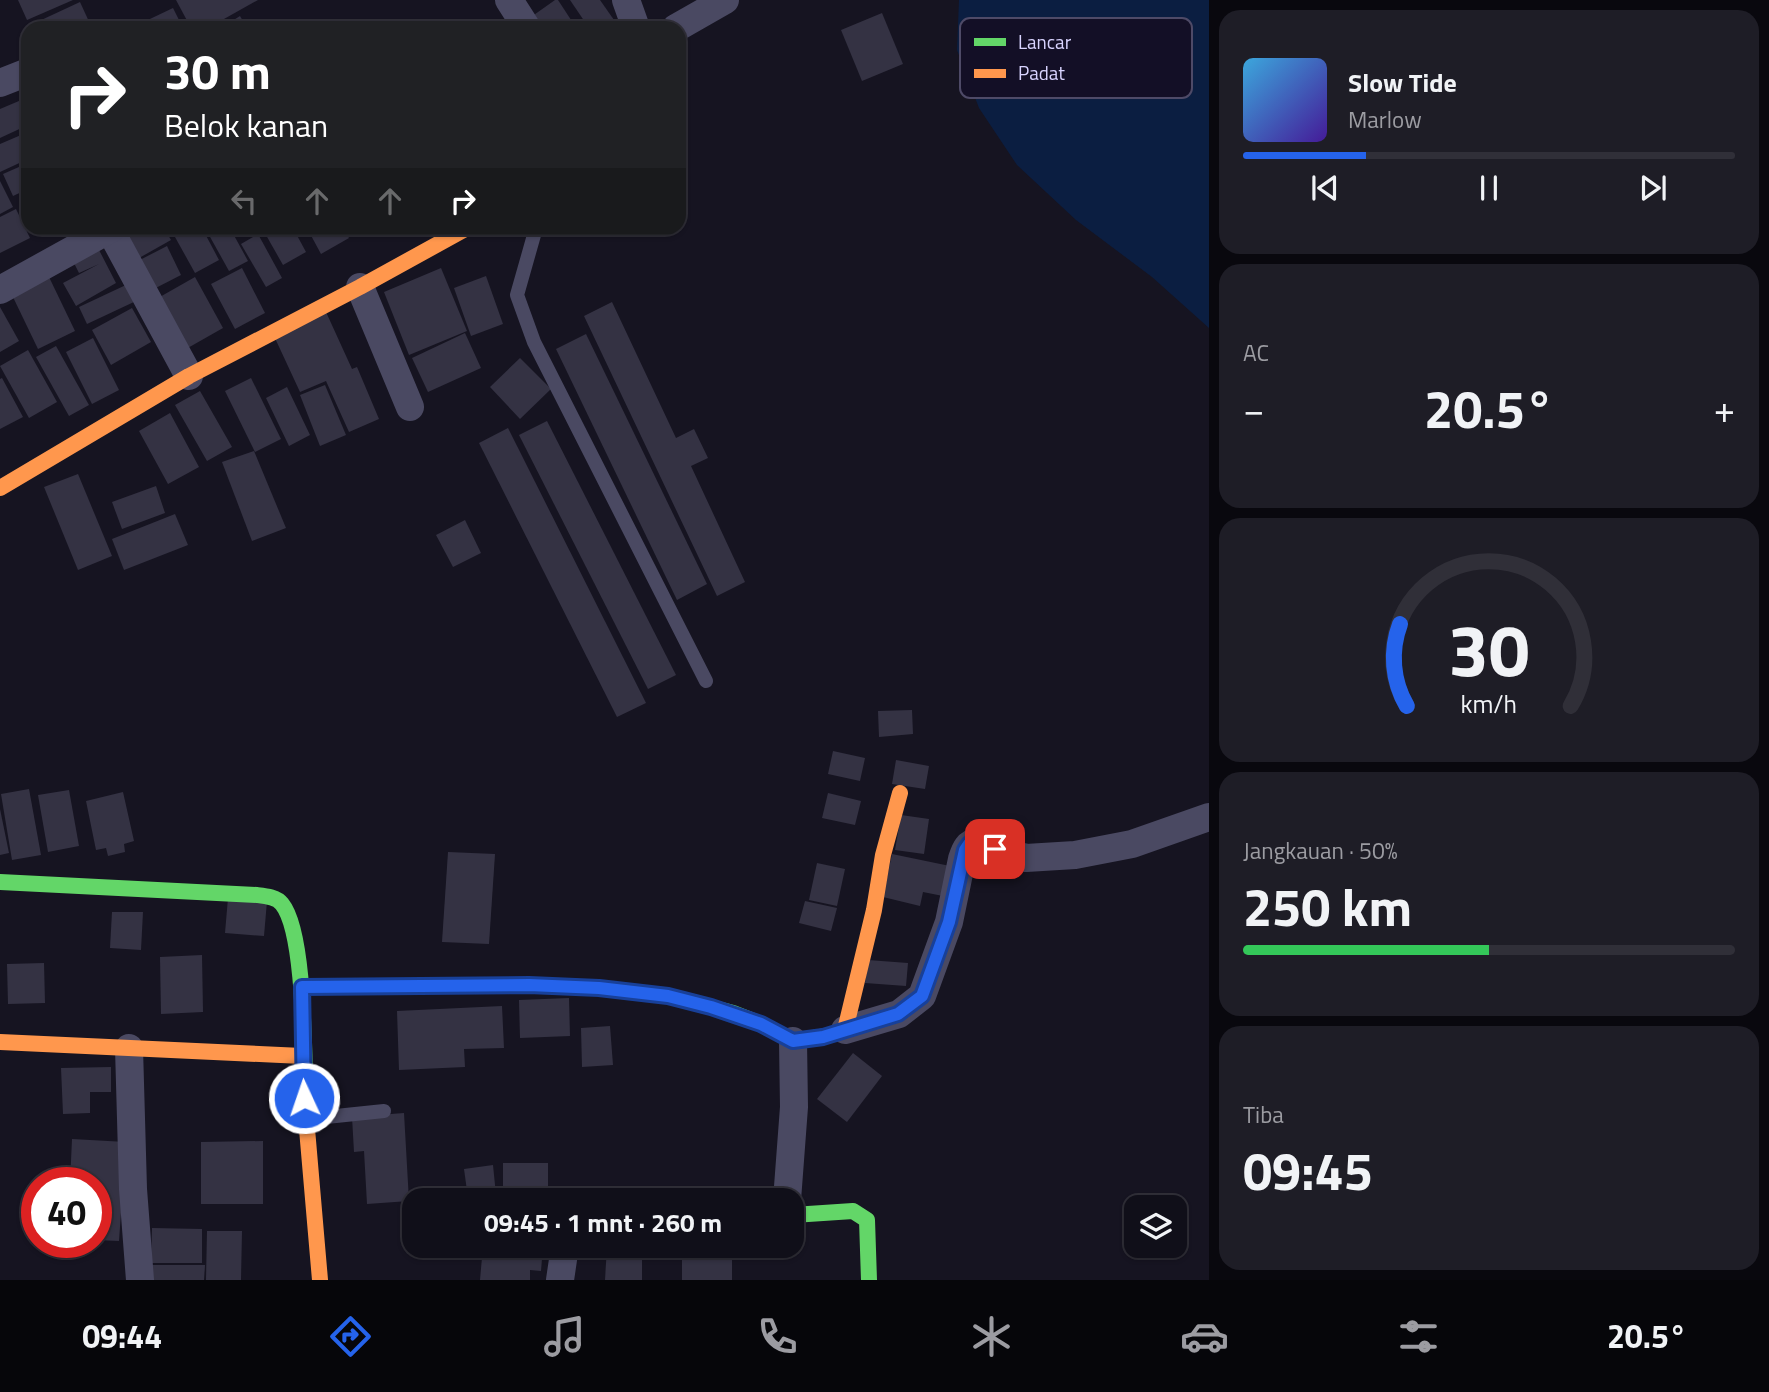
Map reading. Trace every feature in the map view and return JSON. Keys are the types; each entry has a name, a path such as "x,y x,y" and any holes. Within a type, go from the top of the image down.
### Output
{"street":[{"path":"509,0 522,21"},
{"path":"626,0 634,21"},
{"path":"686,22 725,0"},
{"path":"0,83 21,75"},
{"path":"1,287 98,235"},
{"path":"115,235 189,376"},
{"path":"0,488 189,376 454,235"},
{"path":"360,287 410,407"},
{"path":"845,1030 874,910 883,855 900,793"},
{"path":"302,987 529,985 599,988 668,996 733,1013 793,1041 823,1037 898,1014 922,996 949,922 962,859 969,844 978,841 1026,858 1075,855 1132,844 1209,817"},
{"path":"0,882 270,897 282,903 289,915 302,987 302,1056 320,1280"},
{"path":"788,1188 793,1134 793,1041"},
{"path":"0,1042 302,1056"},
{"path":"128,1048 133,1189 140,1280"},
{"path":"804,1214 853,1211 867,1220 869,1280"},
{"path":"560,1280 563,1258"}],"lane":[{"path":"534,235 517,295 534,342 706,681"},
{"path":"306,1119 384,1111"}],"water":[{"path":"959,0 1209,0 1209,328 1152,277 1076,220 1017,165 975,98 1192,98 1192,18 960,18 960,58 957,50"}],"building":[{"path":"18,0 73,0 27,20"},
{"path":"176,0 258,0 220,21 187,21"},
{"path":"558,0 572,21 534,21 531,17"},
{"path":"570,0 600,0 614,20 612,21 584,21"},
{"path":"80,2 89,21 39,21"},
{"path":"173,8 180,21 146,21"},
{"path":"882,13 903,64 862,81 841,30"},
{"path":"21,100 21,128 0,138 0,109"},
{"path":"21,135 21,162 0,172 0,144"},
{"path":"21,166 21,192 13,196 3,174"},
{"path":"0,181 13,207 0,214"},
{"path":"16,209 21,219 21,235 29,235 30,238 0,253 0,217"},
{"path":"116,235 168,235 171,240 132,262"},
{"path":"174,235 206,235 219,260 195,273"},
{"path":"209,235 234,235 248,261 229,271"},
{"path":"259,235 282,278 266,287 241,244"},
{"path":"266,235 297,235 306,252 283,265"},
{"path":"311,235 347,235 349,238 321,254"},
{"path":"167,246 181,275 148,292 134,263"},
{"path":"98,248 116,283 76,306 63,283 99,264 79,273 73,261"},
{"path":"242,268 265,313 235,329 211,284"},
{"path":"441,268 467,331 409,355 384,292"},
{"path":"486,276 503,324 471,336 454,288"},
{"path":"49,277 75,331 38,349 12,295"},
{"path":"195,277 223,328 186,349 158,298"},
{"path":"128,284 136,301 87,324 79,307"},
{"path":"612,302 676,438 694,429 708,458 691,466 745,582 717,596 584,316"},
{"path":"0,307 19,341 0,352"},
{"path":"132,308 151,342 111,365 92,330"},
{"path":"326,312 352,369 357,367 379,419 349,432 326,381 300,392 274,336"},
{"path":"465,333 481,368 428,392 412,358"},
{"path":"586,334 707,584 677,600 556,349"},
{"path":"93,338 119,390 92,404 66,352"},
{"path":"56,346 89,405 69,416 36,357"},
{"path":"28,350 57,402 29,418 0,366"},
{"path":"520,358 551,389 520,419 490,387"},
{"path":"2,378 23,417 0,429 0,379"},
{"path":"251,378 281,439 255,452 225,391"},
{"path":"325,385 346,435 320,446 300,395"},
{"path":"287,387 310,435 289,446 266,398"},
{"path":"200,391 232,447 207,461 175,405"},
{"path":"170,413 199,467 168,484 139,431"},
{"path":"547,421 676,675 648,689 519,435"},
{"path":"508,428 646,703 617,717 479,443"},
{"path":"254,451 286,528 252,541 222,462"},
{"path":"78,474 112,556 78,570 44,487"},
{"path":"156,486 165,513 122,529 112,502"},
{"path":"175,514 188,545 124,570 112,539"},
{"path":"465,520 481,553 453,567 436,535"},
{"path":"912,710 913,734 879,737 878,711"},
{"path":"833,751 865,758 860,781 828,774"},
{"path":"896,760 929,766 925,789 892,784"},
{"path":"29,789 41,855 12,860 1,794"},
{"path":"69,790 79,846 48,852 38,795"},
{"path":"123,792 134,841 124,844 125,852 108,856 106,848 96,850 86,801"},
{"path":"828,793 861,801 855,825 822,818"},
{"path":"0,809 9,853 0,855"},
{"path":"901,815 929,819 924,854 895,850"},
{"path":"448,852 495,854 489,944 442,942"},
{"path":"892,854 950,866 943,896 923,892 920,906 883,897"},
{"path":"817,863 845,869 837,906 809,900"},
{"path":"228,898 267,901 264,936 225,933"},
{"path":"805,901 837,908 831,931 799,923"},
{"path":"112,912 143,912 141,950 110,948"},
{"path":"202,955 203,1012 161,1014 160,957"},
{"path":"868,960 908,963 906,986 865,983"},
{"path":"44,963 45,1003 8,1004 7,964"},
{"path":"569,998 570,1036 520,1038 519,1000"},
{"path":"502,1006 504,1048 464,1049 465,1067 399,1070 397,1011"},
{"path":"610,1026 613,1065 582,1067 581,1028"},
{"path":"853,1053 882,1076 847,1122 817,1099"},
{"path":"111,1067 111,1092 90,1092 90,1113 63,1114 61,1068"},
{"path":"404,1113 408,1188 402,1188 402,1202 367,1204 364,1151 354,1152 352,1117"},
{"path":"72,1139 126,1142 119,1241 112,1241 112,1167 71,1167"},
{"path":"263,1141 263,1204 201,1204 201,1142"},
{"path":"503,1163 548,1163 548,1188 503,1188"},
{"path":"493,1165 495,1188 467,1188 464,1169"},
{"path":"152,1228 202,1229 202,1263 151,1263"},
{"path":"207,1231 242,1231 241,1280 206,1280"},
{"path":"482,1258 542,1258 541,1271 530,1270 530,1280 480,1280"},
{"path":"606,1258 642,1258 642,1280 605,1280"},
{"path":"682,1258 732,1258 732,1280 682,1280"},
{"path":"152,1265 205,1265 204,1280 152,1280"}],"traffic: fast":[{"path":"0,882 257,895 271,897 280,902 290,921 300,977 307,1129"},
{"path":"302,987 529,985 599,988 668,996 733,1013 793,1041 827,1036"},
{"path":"804,1214 853,1211 867,1220 869,1280"}],"traffic: slow":[{"path":"0,488 189,376 454,235"},
{"path":"827,1036 845,1030 874,910 883,855 900,793"},
{"path":"0,1042 302,1056"},
{"path":"307,1129 320,1280"}],"route":[{"path":"304,1098 302,987 529,985 599,988 668,996 733,1013 793,1041 823,1037 898,1014 922,996 949,922 965,850 969,844 978,841 995,849"}]}
